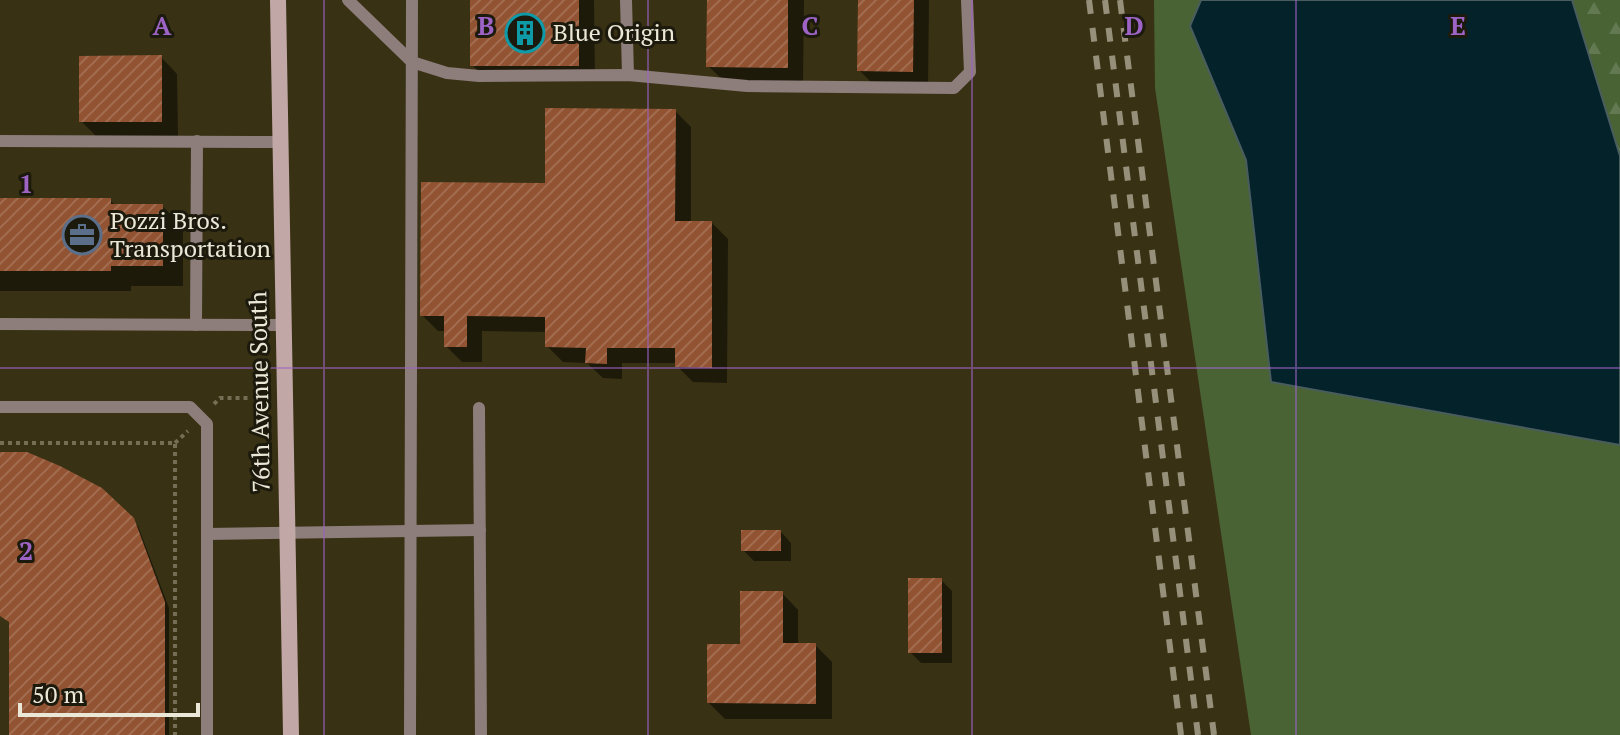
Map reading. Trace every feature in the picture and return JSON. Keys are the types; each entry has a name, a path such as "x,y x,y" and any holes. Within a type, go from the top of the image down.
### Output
{"street":[{"name":"76th Avenue South","path":"278,0 291,735"}],"lane":[{"path":"348,0 412,62 447,73 479,76 628,75 747,86 954,88 970,72 967,0"},
{"path":"410,735 412,0"},
{"path":"626,0 628,75"},
{"path":"0,141 280,142"},
{"path":"196,325 197,141"},
{"path":"0,324 282,325"},
{"path":"0,407 190,407 207,424 207,735"},
{"path":"479,408 481,735"},
{"path":"207,534 480,530"}],"path":[{"path":"0,443 175,443 175,735"}],"green space":[{"path":"1154,0 1620,0 1620,735 1251,735 1155,88"},
{"path":"1572,0 1620,0 1620,156"}],"water":[{"path":"1201,0 1572,0 1620,156 1620,445 1271,382 1246,160 1190,26"}],"building":[{"name":"Blue Origin","path":"470,0 579,0 579,66 470,66"},
{"path":"707,0 788,0 788,68 706,67"},
{"path":"858,0 914,0 913,72 857,71"},
{"path":"162,55 162,122 79,122 79,56"},
{"path":"545,108 676,109 675,221 712,221 712,368 675,367 675,348 607,348 607,364 585,363 586,348 545,347 545,317 467,316 467,347 444,347 444,316 420,316 421,182 545,183"},
{"name":"Pozzi Bros. Transportation","path":"0,198 111,198 111,204 163,204 163,266 111,266 111,271 0,271"},
{"path":"0,452 27,452 60,466 102,488 134,518 165,602 165,735 9,735 9,622 0,616"},
{"path":"741,530 781,530 781,551 741,551"},
{"path":"908,578 942,578 942,653 908,653"},
{"path":"740,591 783,591 783,643 816,643 816,704 707,703 707,644 740,644"}],"railway":[{"path":"1089,0 1181,735"},
{"path":"1105,0 1198,735"},
{"path":"1120,0 1214,735"}],"place":[{"name":"Blue Origin","path":"525,33"},
{"name":"Pozzi Bros. Transportation","path":"82,235"}]}
